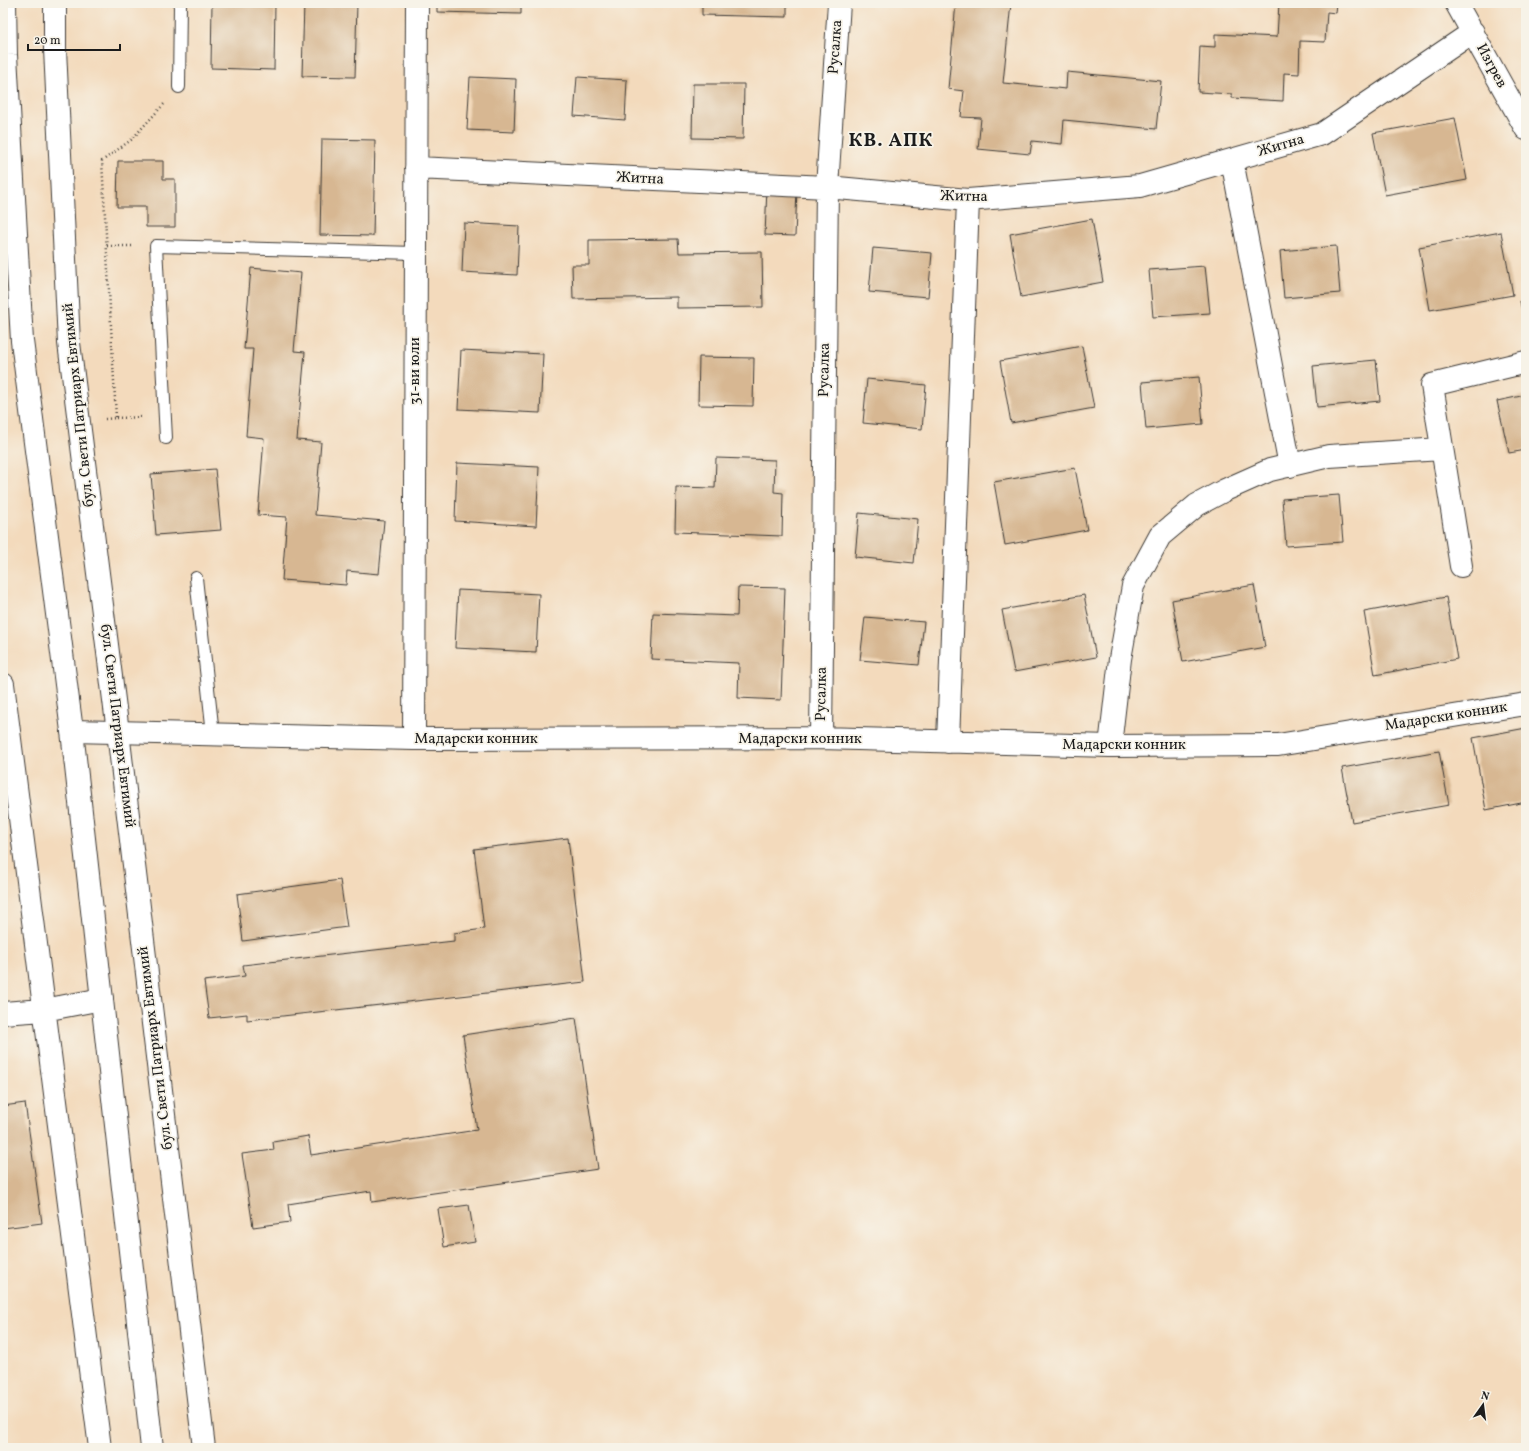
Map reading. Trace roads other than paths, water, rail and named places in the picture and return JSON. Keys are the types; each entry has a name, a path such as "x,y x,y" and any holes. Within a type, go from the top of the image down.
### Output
{"street":[{"path":"5,3 22,341 72,731 152,1448"},
{"name":"бул. Свети Патриарх Евтимий","path":"55,3 55,49 69,343 118,732 204,1448"},
{"name":"31-ви юли","path":"414,739 417,3"},
{"name":"Русалка","path":"821,738 827,188 838,3"},
{"name":"Изгрев","path":"1456,3 1526,129"},
{"name":"Житна","path":"416,168 827,188 968,200 1140,186 1322,134 1473,32"},
{"path":"1232,160 1290,466"},
{"path":"948,742 968,200"},
{"path":"1461,566 1432,385 1526,362"},
{"path":"1110,746 1120,659 1133,586 1160,536 1197,505 1225,490 1270,470 1329,456 1442,449"},
{"path":"3,684 100,1448"},
{"name":"Мадарски конник","path":"72,731 414,739 821,738 1110,746 1278,745 1526,704"},
{"path":"3,1013 44,1010 102,999"}],"lane":[{"path":"179,87 180,3"},
{"path":"166,438 156,246 416,253"},
{"path":"196,578 213,734"}],"district":[{"name":"КВ. АПК","path":"891,141"}]}
